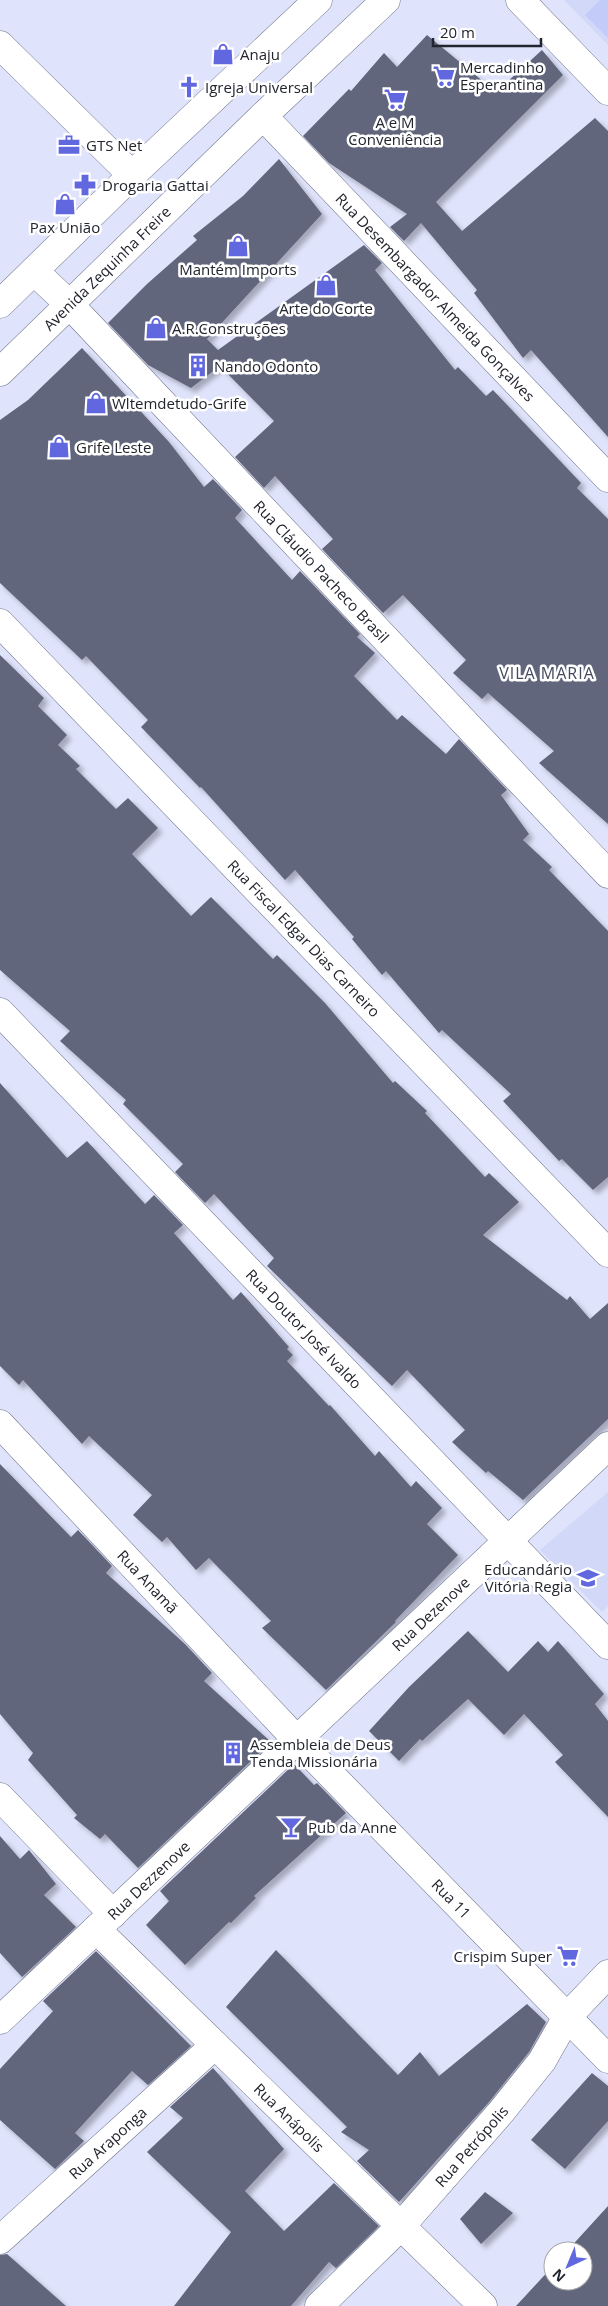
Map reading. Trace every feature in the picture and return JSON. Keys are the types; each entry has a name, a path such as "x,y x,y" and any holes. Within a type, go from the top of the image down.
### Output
{"street":[{"path":"0,304 132,175 318,0"},
{"name":"Avenida Zequinha Freire","path":"0,372 263,116 386,0"},
{"path":"520,0 608,92"},
{"path":"0,45 132,175"},
{"name":"Rua Desembargador Almeida Gonçalves","path":"263,116 608,478"},
{"name":"Rua Cláudio Pacheco Brasil","path":"34,271 69,304 608,874"},
{"name":"Rua Fiscal Edgar Dias Carneiro","path":"0,623 608,1254"},
{"name":"Rua Doutor José Ivaldo","path":"0,1012 608,1645"},
{"name":"Rua Anamã","path":"0,1424 296,1739"},
{"name":"Rua Dezenove","path":"296,1739 608,1446"},
{"name":"Rua Dezzenove","path":"0,2020 296,1739"},
{"name":"Rua 11","path":"296,1739 608,2059"},
{"name":"Rua Anápolis","path":"0,1797 105,1922 215,2045 483,2306"},
{"name":"Rua Petrópolis","path":"319,2306 401,2226 532,2075 567,2017 608,1974"},
{"name":"Rua Araponga","path":"0,2240 215,2045"}],"shaded area":[{"path":"564,0 608,0 608,45"},
{"path":"600,0 608,0 608,38 585,15"},
{"name":"Educandário Vitória Regia","path":"608,1492 608,1606 602,1612 540,1550"}],"building":[{"path":"427,35 496,92 542,50 563,75 436,202 462,231 595,118 608,131 608,437 531,350 523,358 474,293 477,290 421,223 404,241 390,227 407,214 329,163 303,136 349,89 351,91 384,53 397,67"},
{"path":"279,159 322,214 207,339 218,350 364,245 382,263 375,270 455,370 458,367 486,396 493,390 581,483 577,488 608,519 608,824 539,763 554,751 488,693 482,699 453,673 466,660 403,595 383,613 322,549 333,539 275,476 264,488 235,457 274,421 220,366 191,388 148,365 108,323 147,284 197,240 193,236 243,196"},
{"path":"82,348 169,442 204,487 213,479 242,510 235,518 292,580 300,571 360,634 357,637 375,653 354,676 397,720 402,715 446,754 459,739 507,790 501,795 529,834 523,840 552,867 549,870 608,931 608,1177 593,1190 562,1159 559,1161 503,1101 511,1094 442,1030 439,1033 386,971 382,975 352,939 354,937 295,870 285,880 201,787 141,727 148,720 86,656 82,660 0,583 0,420 28,400"},
{"path":"0,655 44,698 38,706 67,735 58,745 80,766 76,769 116,809 128,798 158,828 132,854 191,916 211,897 273,959 277,955 325,1003 393,1083 395,1081 427,1111 425,1113 485,1177 489,1173 519,1202 483,1235 567,1300 570,1296 590,1319 608,1303 608,1419 523,1500 488,1471 486,1473 452,1442 465,1430 407,1370 392,1386 267,1266 274,1258 214,1194 205,1203 175,1172 183,1164 123,1104 126,1100 60,1041 70,1031 0,970"},
{"path":"0,1083 67,1158 87,1141 145,1204 154,1195 183,1225 174,1233 233,1300 241,1292 289,1347 287,1349 293,1355 287,1361 330,1405 375,1456 379,1451 411,1487 416,1481 442,1508 427,1524 458,1555 396,1622 326,1690 262,1628 271,1621 209,1558 196,1570 167,1537 162,1542 133,1515 152,1495 89,1436 82,1444 23,1380 19,1385 0,1366"},
{"path":"0,1464 71,1537 78,1530 112,1566 106,1573 185,1644 212,1673 204,1681 271,1742 138,1868 105,1834 100,1839 74,1818 77,1815 28,1760 33,1753 0,1714"},
{"path":"468,1631 508,1672 538,1641 548,1652 558,1641 604,1694 595,1704 608,1721 608,1817 555,1762 563,1755 524,1714 504,1735 468,1699 422,1741 420,1739 399,1761 369,1731 409,1687"},
{"path":"294,1764 314,1785 317,1783 346,1813 254,1896 256,1898 231,1923 229,1922 185,1965 146,1925 169,1901 160,1891"},
{"path":"0,1836 20,1859 29,1850 56,1884 44,1895 76,1927 22,1977 0,1953"},
{"path":"276,1950 398,2075 420,2052 439,2076 527,2004 546,2022 529,2052 489,2102 399,2202 357,2161 369,2150 341,2132 347,2127 226,2007"},
{"path":"96,1951 191,2046 148,2085 132,2071 75,2133 84,2141 55,2169 0,2120 0,2069 53,2011 43,2001"},
{"path":"213,2068 284,2149 245,2191 284,2231 334,2183 379,2226 336,2268 329,2262 291,2306 174,2306 231,2232 147,2152 183,2118 170,2107"},
{"path":"592,2073 608,2086 608,2121 565,2169 531,2140"},
{"path":"485,2192 513,2213 481,2244 460,2219"},
{"path":"608,2206 608,2306 516,2306 543,2277 543,2291 593,2291 593,2241 576,2241"},
{"path":"7,2254 66,2306 0,2306 0,2255"}],"place":[{"name":"Anaju","path":"223,54"},
{"name":"Mercadinho Esperantina","path":"444,76"},
{"name":"Igreja Universal","path":"189,87"},
{"name":"A e M Conveniência","path":"395,99"},
{"name":"GTS Net","path":"69,145"},
{"name":"Drogaria Gattai","path":"85,185"},
{"name":"Pax União","path":"65,204"},
{"name":"Mantém Imports","path":"238,246"},
{"name":"Arte do Corte","path":"326,285"},
{"name":"A.R.Construções","path":"156,328"},
{"name":"Nando Odonto","path":"198,366"},
{"name":"Wltemdetudo-Grife","path":"96,403"},
{"name":"Grife Leste","path":"59,447"},
{"name":"Educandário Vitória Regia","path":"588,1578"},
{"name":"Assembleia de Deus Tenda Missionária","path":"233,1753"},
{"name":"Pub da Anne","path":"291,1827"},
{"name":"Crispim Super","path":"568,1956"}],"district":[{"name":"VILA MARIA","path":"547,673"}]}
